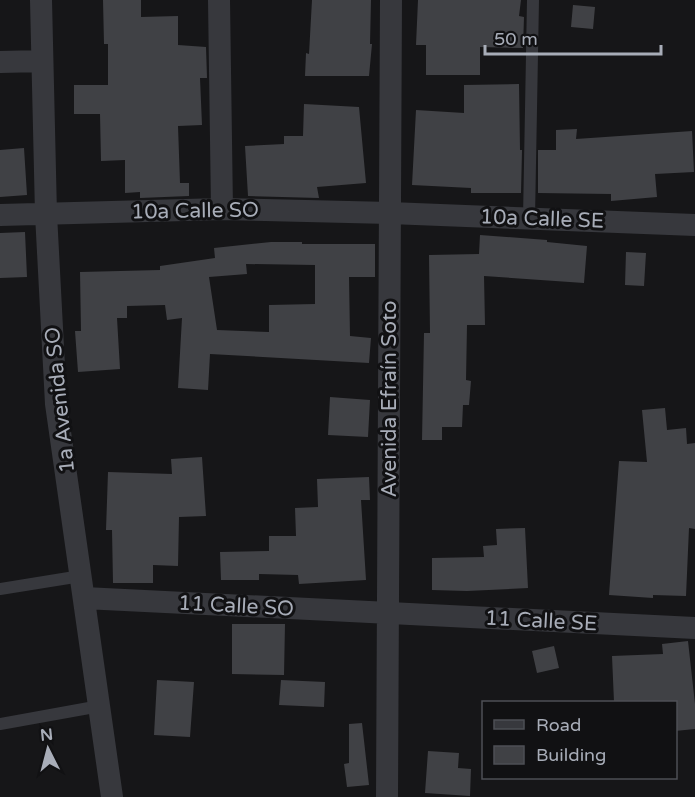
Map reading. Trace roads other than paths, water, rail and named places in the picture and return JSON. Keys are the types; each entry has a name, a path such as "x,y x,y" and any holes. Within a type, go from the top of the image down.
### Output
{"street":[{"name":"1a Avenida SO","path":"41,0 46,214 57,404 112,797"},
{"path":"219,0 222,210"},
{"name":"Avenida Efraín Soto","path":"387,797 391,0"},
{"path":"0,62 42,61"},
{"name":"10a Calle SO","path":"0,215 222,210 390,213"},
{"name":"10a Calle SE","path":"390,213 695,225"},
{"name":"11 Calle SO","path":"83,587 388,614"},
{"name":"11 Calle SE","path":"388,614 695,628"}],"lane":[{"path":"529,218 533,0"},
{"path":"0,589 83,587"},
{"path":"0,724 100,706"}]}
